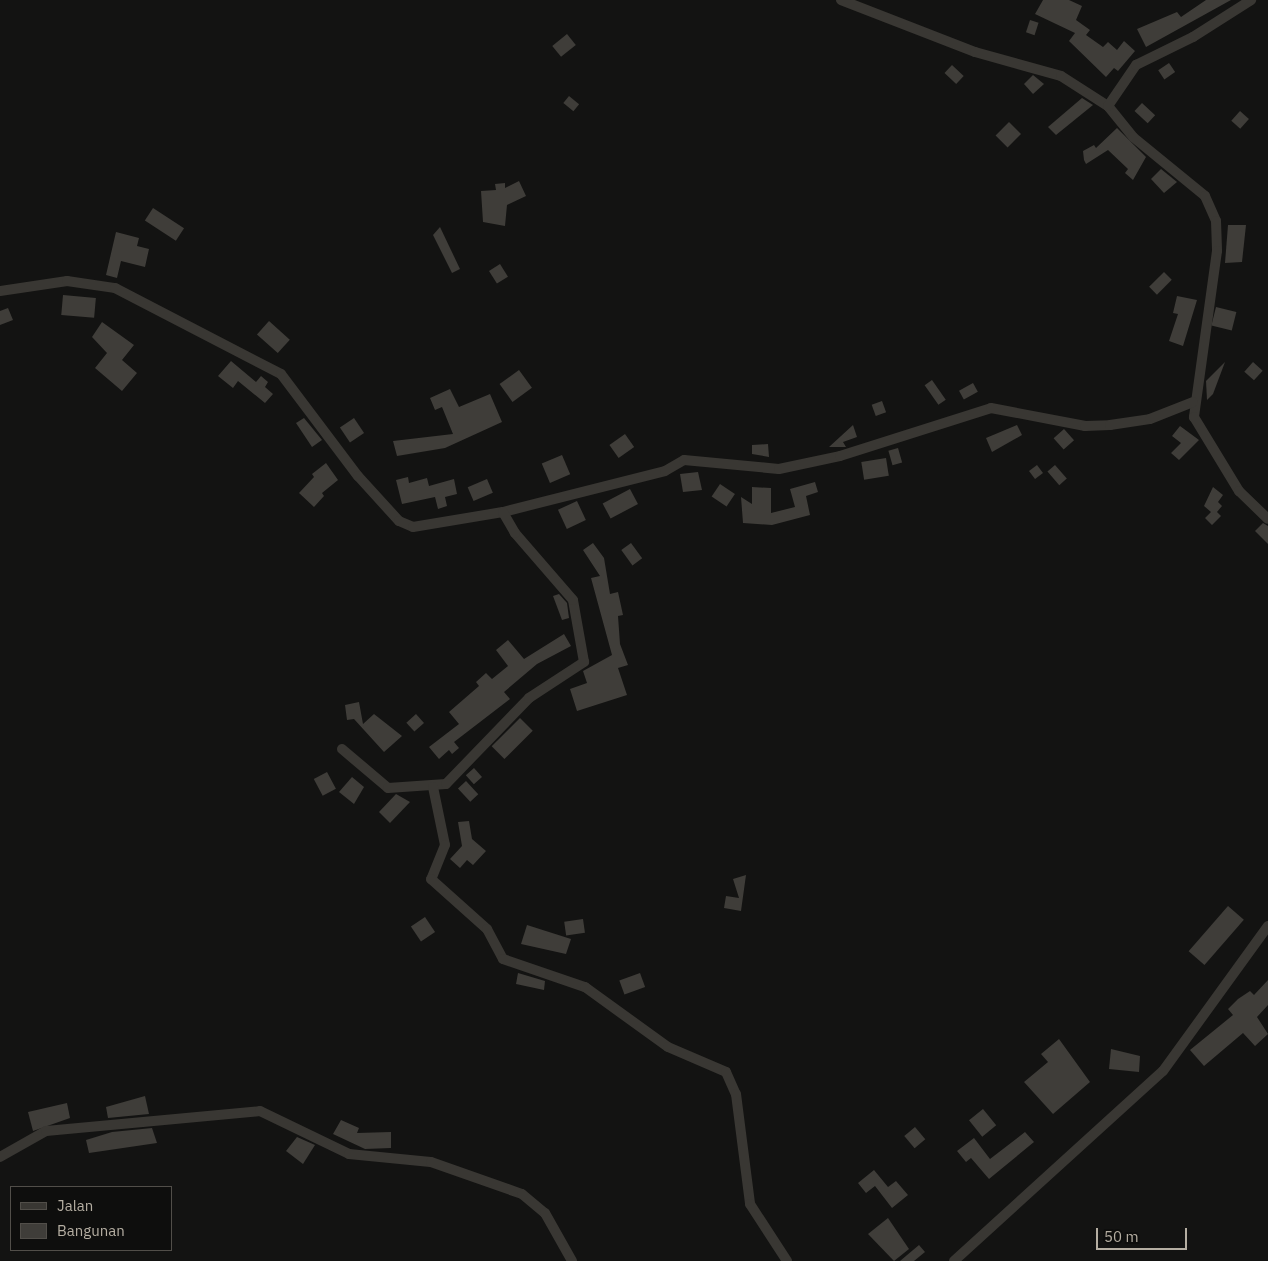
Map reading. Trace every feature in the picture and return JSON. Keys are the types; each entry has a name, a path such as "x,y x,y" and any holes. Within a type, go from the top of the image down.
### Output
{"street":[{"path":"841,0 975,52 1060,76 1108,106 1133,136 1205,196 1216,220 1217,251 1193,402 1194,417 1213,452 1238,491 1268,519"},
{"path":"1108,106 1136,65 1193,37 1251,0"},
{"path":"0,291 67,282 128,292 281,374 358,476 407,525 503,512 665,471 684,460 779,470 840,456 991,408 1085,426 1110,425 1150,419 1193,402"},
{"path":"342,748 383,786 434,786 456,777 523,703 585,658 573,600 515,533 503,512"},
{"path":"434,786 445,845 431,879 487,929 502,959 585,987 668,1047 726,1072 736,1094 750,1204 787,1261"},
{"path":"954,1261 1163,1072 1268,926"},
{"path":"0,1157 46,1131 260,1111 349,1154 431,1162 522,1194 545,1213 572,1261"}],"building":[{"path":"1043,0 1069,0 1082,6 1076,20 1090,30 1086,35 1103,47 1108,42 1117,50 1124,41 1135,51 1118,71 1114,68 1106,77 1069,41 1075,33 1035,14"},
{"path":"1206,0 1231,0 1146,47 1137,29 1177,12 1181,17"},
{"path":"1030,20 1039,23 1035,35 1026,32"},
{"path":"567,34 576,45 561,57 552,46"},
{"path":"1169,63 1175,72 1164,79 1158,70"},
{"path":"952,65 964,76 956,84 944,73"},
{"path":"1033,75 1044,84 1033,94 1024,84"},
{"path":"569,96 579,104 573,111 563,103"},
{"path":"1082,98 1093,105 1056,135 1048,127"},
{"path":"1142,103 1155,115 1148,123 1134,111"},
{"path":"1240,111 1249,119 1240,129 1231,121"},
{"path":"1009,122 1021,134 1008,147 996,135"},
{"path":"1117,128 1146,157 1133,180 1125,173 1128,169 1108,150 1086,164 1084,160 1083,151 1094,145 1096,148"},
{"path":"1161,169 1177,182 1164,193 1151,179"},
{"path":"519,181 526,196 507,205 505,226 483,222 481,191 496,190 495,184 505,183 505,188"},
{"path":"153,208 184,228 176,241 145,221"},
{"path":"1228,225 1246,225 1242,262 1225,263"},
{"path":"440,227 460,269 452,273 433,235"},
{"path":"116,232 139,238 137,246 149,249 145,267 121,261 117,278 106,275"},
{"path":"500,264 508,277 497,284 489,271"},
{"path":"1164,272 1172,280 1157,295 1149,287"},
{"path":"63,295 96,298 94,318 61,315"},
{"path":"1177,296 1197,300 1183,346 1169,341 1178,314 1173,313"},
{"path":"1216,307 1236,312 1232,331 1211,325"},
{"path":"8,308 13,320 0,325 0,311"},
{"path":"269,321 290,340 278,353 257,334"},
{"path":"102,322 134,345 122,360 137,373 122,391 95,368 107,353 92,337"},
{"path":"231,361 256,382 261,376 268,382 265,387 273,394 265,403 238,381 233,388 218,376"},
{"path":"1225,362 1213,394 1207,400 1206,381"},
{"path":"1253,362 1263,371 1254,380 1244,372"},
{"path":"519,370 532,388 513,402 500,384"},
{"path":"932,380 946,400 938,405 925,385"},
{"path":"973,383 978,392 964,400 959,391"},
{"path":"450,389 459,407 490,394 502,422 445,448 397,456 393,441 453,434 442,407 435,410 430,398"},
{"path":"882,401 886,412 876,416 872,405"},
{"path":"304,418 322,440 312,447 296,423"},
{"path":"354,418 364,433 350,442 340,428"},
{"path":"853,425 857,437 843,442 846,447 829,447"},
{"path":"1017,425 1022,435 992,452 986,438"},
{"path":"1180,426 1199,440 1179,460 1171,453 1181,443 1172,436"},
{"path":"1064,429 1074,440 1064,450 1054,438"},
{"path":"625,434 634,447 619,458 609,445"},
{"path":"768,444 769,457 752,454 752,445"},
{"path":"898,448 902,462 893,465 888,451"},
{"path":"562,455 570,474 550,483 542,464"},
{"path":"886,458 889,476 864,480 861,462"},
{"path":"326,463 338,480 322,493 324,496 314,507 299,493 314,477 312,474"},
{"path":"1037,465 1043,473 1035,479 1029,471"},
{"path":"1055,465 1067,479 1059,485 1047,472"},
{"path":"698,472 702,490 683,492 680,474"},
{"path":"408,477 409,483 427,478 429,486 454,479 457,494 445,497 447,506 438,509 435,497 402,504 396,480"},
{"path":"487,479 493,493 474,501 468,487"},
{"path":"815,482 818,492 806,496 810,515 772,525 743,523 741,497 752,504 752,487 771,488 771,513 795,507 790,489"},
{"path":"720,484 735,494 727,507 712,496"},
{"path":"1213,487 1223,495 1218,502 1222,506 1217,512 1221,516 1212,525 1205,518 1211,512 1204,506"},
{"path":"630,489 638,504 611,519 603,504"},
{"path":"577,501 586,520 567,529 558,510"},
{"path":"1263,523 1268,526 1268,544 1255,531"},
{"path":"593,543 604,558 610,594 618,592 623,615 618,616 620,644 628,665 618,668 627,695 577,711 570,689 587,683 583,671 612,655 591,578 600,576 583,550"},
{"path":"631,543 642,558 632,565 621,550"},
{"path":"559,594 567,603 569,618 562,620 553,596"},
{"path":"564,634 571,646 537,664 504,692 510,699 454,742 459,748 452,754 449,750 439,759 429,747 459,724 449,712 479,686 476,682 486,673 492,679 508,666 496,650 508,640 524,659"},
{"path":"359,702 363,724 374,714 402,736 384,752 354,719 347,720 345,705"},
{"path":"416,714 424,723 414,732 406,723"},
{"path":"520,718 533,731 504,759 492,746"},
{"path":"474,768 482,777 474,784 466,775"},
{"path":"327,772 336,789 323,796 314,779"},
{"path":"352,777 364,787 354,804 339,792"},
{"path":"466,781 478,794 470,802 458,789"},
{"path":"396,794 410,802 390,823 379,812"},
{"path":"469,821 472,839 486,851 473,865 467,860 460,868 450,859 462,846 458,822"},
{"path":"746,875 741,911 724,908 726,896 739,898 733,879"},
{"path":"1228,906 1244,920 1204,965 1189,951"},
{"path":"425,917 435,932 421,941 411,927"},
{"path":"583,919 585,933 566,936 564,922"},
{"path":"527,925 571,939 566,954 521,944"},
{"path":"518,973 545,981 544,990 516,984"},
{"path":"640,973 645,987 624,995 619,981"},
{"path":"1268,980 1268,1005 1257,1017 1268,1034 1255,1046 1243,1033 1204,1066 1190,1050 1233,1015 1228,1009 1238,999 1250,991 1254,995"},
{"path":"1059,1039 1090,1082 1053,1114 1024,1082 1048,1062 1041,1054"},
{"path":"1111,1049 1140,1056 1139,1072 1109,1069"},
{"path":"145,1096 149,1114 108,1118 106,1107"},
{"path":"67,1103 70,1118 33,1131 28,1112"},
{"path":"983,1109 996,1125 982,1137 969,1120"},
{"path":"341,1120 359,1128 357,1133 391,1132 391,1148 365,1149 333,1134"},
{"path":"915,1127 925,1139 915,1148 904,1136"},
{"path":"152,1128 157,1143 89,1153 86,1140 112,1132"},
{"path":"1025,1132 1034,1142 989,1179 971,1158 966,1162 957,1151 974,1138 990,1159"},
{"path":"297,1137 315,1145 303,1164 286,1151"},
{"path":"874,1170 888,1187 896,1181 908,1195 892,1208 875,1186 866,1193 858,1183"},
{"path":"888,1218 909,1249 894,1261 868,1234"},
{"path":"919,1245 925,1252 914,1261 900,1261"}]}
